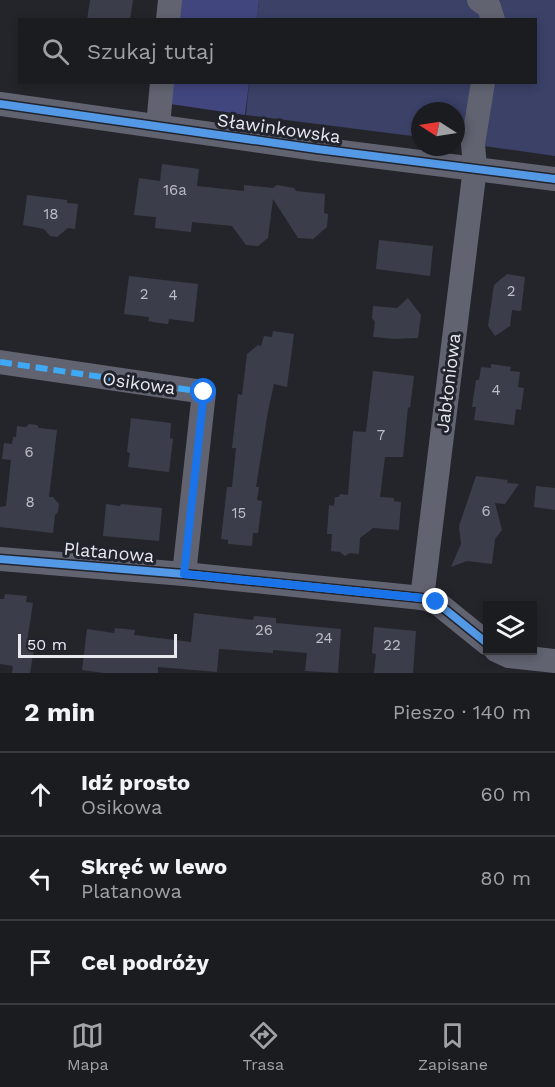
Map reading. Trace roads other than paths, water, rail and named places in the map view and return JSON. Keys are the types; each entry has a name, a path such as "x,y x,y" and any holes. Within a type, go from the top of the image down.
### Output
{"street":[{"path":"168,18 170,0"},
{"path":"479,0 489,7 492,18"},
{"path":"158,126 162,84"},
{"name":"Jabłoniowa","path":"422,598 475,168 473,144 483,84"},
{"name":"Sławinkowska","path":"0,104 317,149 555,179"},
{"name":"Osikowa","path":"0,362 204,392 184,574"},
{"name":"Platanowa","path":"0,559 184,574 422,598 436,602 483,640"},
{"path":"506,655 555,661"}]}
